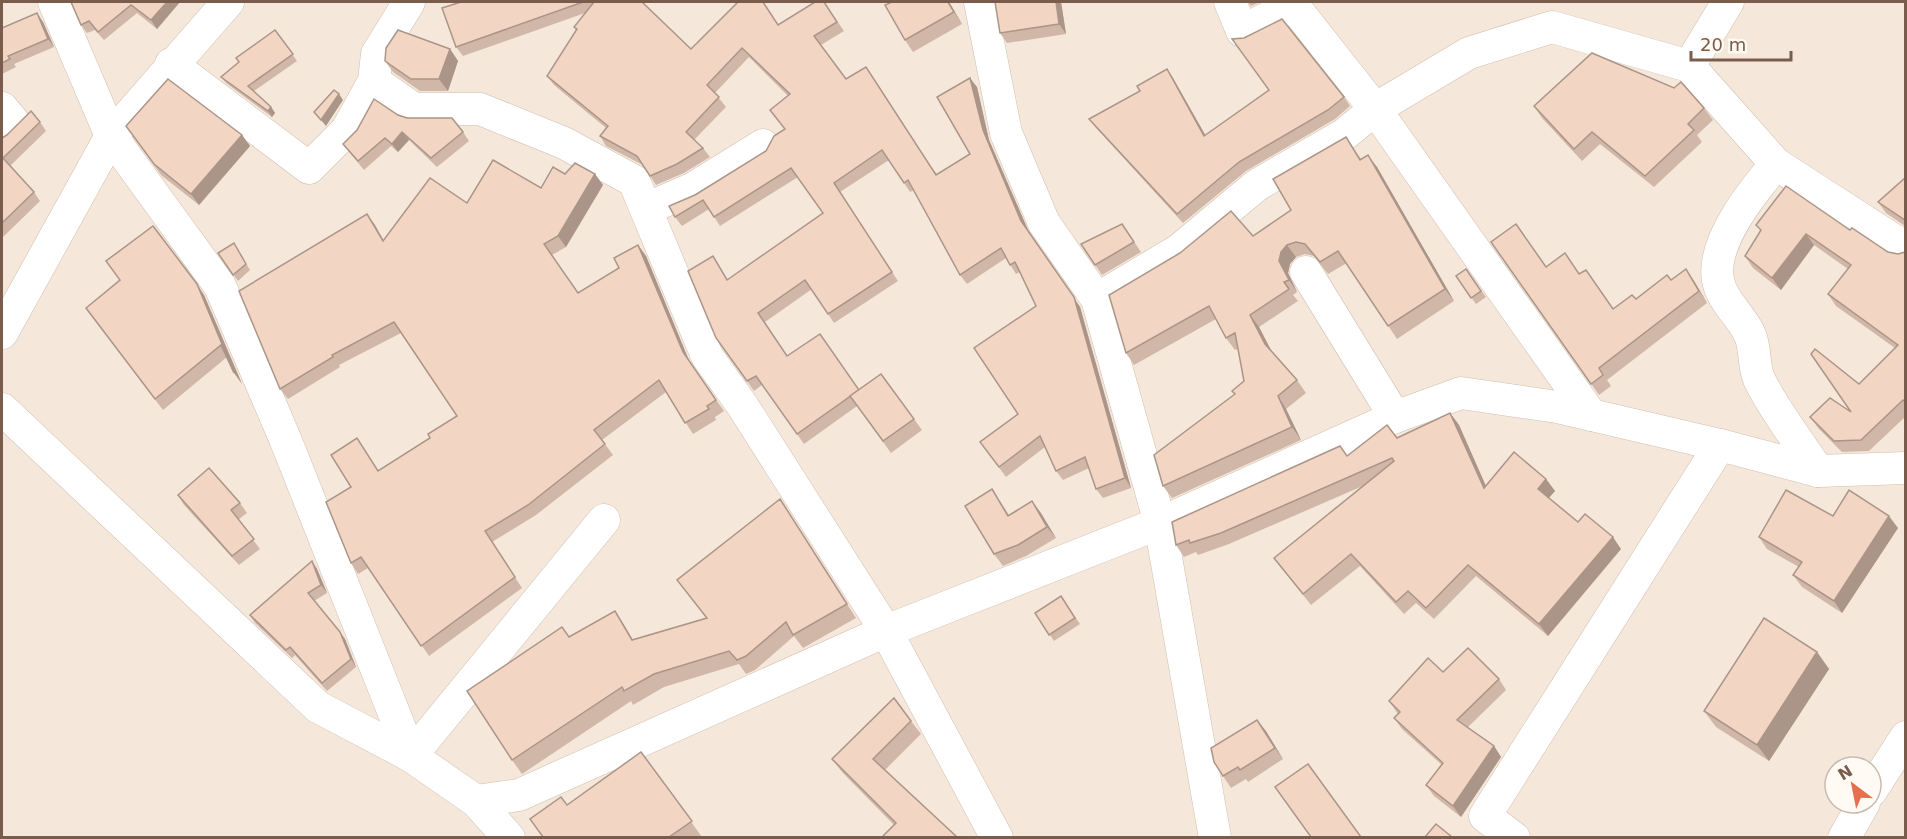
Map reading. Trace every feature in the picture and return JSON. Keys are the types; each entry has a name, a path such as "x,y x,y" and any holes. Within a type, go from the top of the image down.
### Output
{"street":[{"path":"54,2 111,136 220,286 286,441 411,756"},
{"path":"2,333 111,136 171,64 184,53 228,2"},
{"path":"171,64 309,168 347,130 374,81 376,54 409,2"},
{"path":"980,2 1006,133 1044,223 1097,299 1160,523 1215,837"},
{"path":"1230,2 1242,31 1293,5 1375,109 1591,415"},
{"path":"1689,66 1728,2"},
{"path":"1097,299 1179,250 1257,185 1345,134 1375,109 1469,53 1552,27 1689,66 1776,164 1905,248"},
{"path":"374,81 414,109 480,109 564,143 634,180 707,356 748,415 886,631 997,837"},
{"path":"2,108 13,121 2,130"},
{"path":"646,209 692,189 763,145"},
{"path":"1776,164 1755,188 1730,230 1719,257 1718,280 1731,309 1749,332 1759,379 1818,471"},
{"path":"1306,272 1395,417"},
{"path":"476,801 519,795 886,631 1160,523 1395,417 1461,393 1557,407 1720,445 1818,471 1905,468"},
{"path":"2,409 318,707 411,756 476,801 509,837"},
{"path":"1514,837 1485,816 1720,445"},
{"path":"411,756 604,520"},
{"path":"1883,772 1905,737"},
{"path":"1844,837 1857,815"}],"shaded area":[{"path":"2,2 1905,2 1905,837 2,838"}],"building":[{"path":"71,2 167,2 151,20 131,5 98,32 89,21 81,25"},
{"path":"461,2 583,2 456,47 442,8"},
{"path":"594,2 642,2 691,49 738,2 763,2 778,25 815,2 824,2 837,22 814,36 846,79 866,67 936,175 970,154 937,97 970,78 983,130 1021,221 1074,297 1125,478 1096,489 1085,457 1056,471 1040,436 999,467 980,442 1018,414 974,348 1036,306 1015,262 1010,265 1001,248 960,275 908,180 904,183 882,150 834,183 892,272 828,314 805,280 758,313 787,356 820,334 859,390 797,434 756,376 747,381 716,338 688,271 713,256 727,280 823,213 791,168 714,217 703,200 675,217 669,206 695,195 766,151 774,136 785,129 770,110 790,94 742,48 707,85 719,97 686,132 703,148 677,164 650,176 637,156 600,136 608,126 547,76 577,29 574,27"},
{"path":"892,2 948,2 954,12 905,40 885,5"},
{"path":"995,2 1056,2 1059,24 1000,33"},
{"path":"37,13 48,39 8,56 10,59 2,63 2,28"},
{"path":"1282,19 1344,97 1328,110 1239,162 1177,214 1089,119 1140,91 1137,86 1167,69 1204,136 1269,90 1232,39 1244,38"},
{"path":"275,30 293,54 248,86 271,107 268,111 221,77 239,62 236,58"},
{"path":"398,30 450,49 439,79 411,79 385,61 386,48"},
{"path":"1592,53 1674,88 1681,82 1704,108 1688,124 1694,130 1645,176 1592,132 1574,149 1534,106"},
{"path":"168,79 242,135 191,194 154,164 126,126"},
{"path":"334,90 339,94 321,120 314,112"},
{"path":"374,99 398,115 407,118 452,118 463,132 431,158 402,132 392,144 385,138 358,161 343,144 357,130"},
{"path":"31,111 40,122 3,158 34,192 2,223 2,138"},
{"path":"1346,137 1360,160 1368,155 1445,289 1388,326 1338,251 1320,262 1305,244 1296,242 1287,245 1281,252 1279,261 1289,280 1284,282 1289,289 1250,315 1265,344 1297,380 1278,396 1292,427 1163,486 1154,455 1235,394 1232,391 1244,381 1235,333 1226,338 1209,306 1126,353 1109,295 1180,253 1231,211 1253,236 1291,210 1273,179"},
{"path":"493,160 541,188 553,167 565,174 575,163 595,174 558,236 544,244 578,293 619,268 614,258 638,245 683,352 716,400 707,406 709,409 685,423 659,380 594,430 605,444 528,505 485,531 515,577 421,646 361,557 351,563 326,502 351,487 331,455 357,438 378,471 430,438 428,434 457,416 394,322 332,355 333,357 280,389 239,291 367,214 383,241 430,178 467,203"},
{"path":"1905,178 1905,220 1878,202"},
{"path":"1786,186 1850,230 1852,228 1888,252 1898,254 1905,252 1905,402 1903,400 1861,440 1834,441 1810,417 1830,398 1851,412 1811,354 1815,349 1859,384 1898,345 1828,294 1851,265 1806,234 1772,278 1745,256 1761,230 1756,225"},
{"path":"1122,224 1134,242 1095,265 1081,244"},
{"path":"1516,224 1546,267 1565,253 1579,274 1586,270 1613,309 1632,295 1636,299 1667,275 1671,280 1686,269 1699,291 1599,368 1603,375 1591,384 1491,242"},
{"path":"153,226 197,284 234,373 221,345 155,399 86,308 120,280 106,261"},
{"path":"234,243 246,264 233,275 218,253"},
{"path":"1466,269 1481,291 1471,298 1456,276"},
{"path":"881,374 914,419 883,441 850,396"},
{"path":"1450,413 1484,488 1514,452 1546,479 1538,489 1578,522 1585,514 1613,537 1539,624 1468,565 1426,608 1408,591 1396,602 1351,554 1303,594 1274,558 1394,461 1392,458 1221,533 1176,545 1172,522 1340,446 1347,456 1387,425 1397,438"},
{"path":"209,468 240,503 231,510 254,539 232,556 178,495"},
{"path":"992,489 1008,516 1032,501 1047,527 1018,545 994,554 965,506"},
{"path":"1786,490 1833,516 1849,490 1889,516 1834,601 1793,575 1802,562 1759,537"},
{"path":"780,499 847,604 793,635 786,622 746,656 737,660 729,651 654,674 624,691 622,687 512,760 467,691 562,627 569,637 615,611 632,640 707,618 677,580"},
{"path":"312,561 321,585 308,593 340,632 351,659 322,683 290,647 286,650 250,615"},
{"path":"1061,596 1075,618 1049,635 1035,613"},
{"path":"1764,618 1817,652 1757,745 1704,711"},
{"path":"1468,648 1499,679 1457,720 1494,746 1453,806 1426,785 1443,763 1394,718 1400,712 1389,701 1428,658 1443,672"},
{"path":"894,698 911,721 873,759 957,837 882,837 896,823 832,759"},
{"path":"1257,720 1275,748 1240,770 1238,767 1223,776 1214,762 1211,748"},
{"path":"641,752 692,821 669,837 543,837 530,819 561,797 567,805"},
{"path":"1308,764 1361,837 1311,837 1275,787"},
{"path":"1436,824 1452,837 1425,837"}]}
